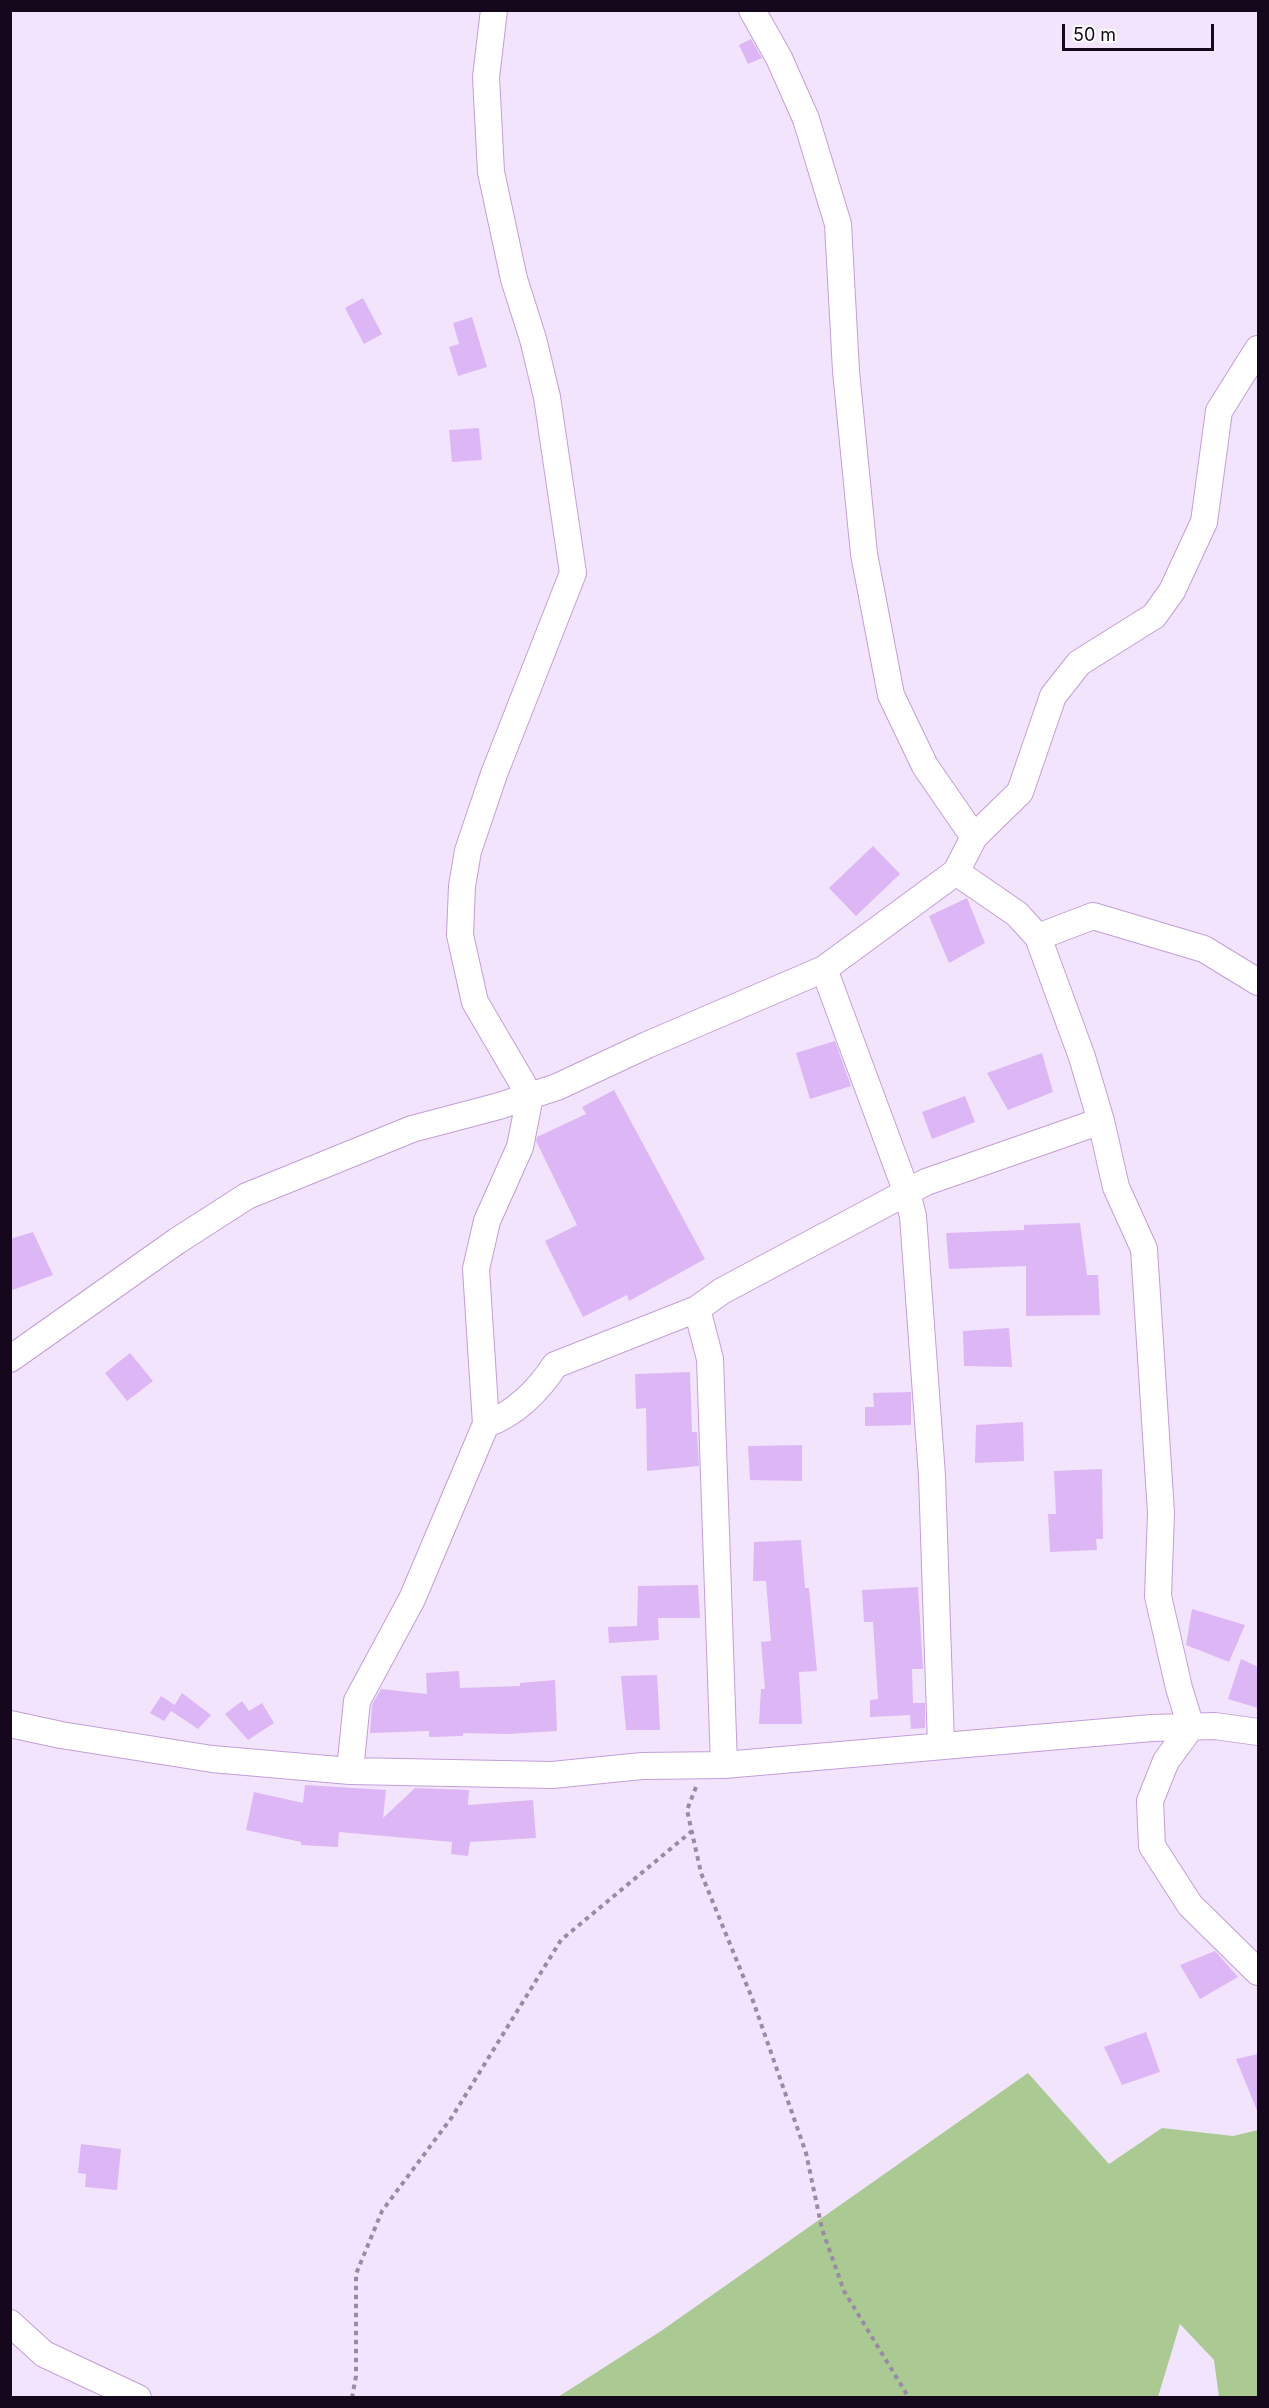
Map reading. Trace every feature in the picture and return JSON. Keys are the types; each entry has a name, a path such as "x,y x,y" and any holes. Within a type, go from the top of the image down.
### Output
{"street":[{"path":"350,1771 357,1701 412,1599 486,1424 476,1269 487,1221 520,1147 530,1096 475,1002 460,935 462,886 468,850 494,774 573,573 547,397 533,339 514,279 491,172 486,77 494,10"},
{"path":"753,10 779,58 806,118 838,224 846,370 864,554 891,694 926,766 974,837"},
{"path":"10,1359 177,1241 247,1196 412,1129 557,1087 647,1045 824,969 956,872 974,837 1020,792 1053,696 1079,663 1154,616 1172,591 1204,522 1219,411 1258,349"},
{"path":"956,872 1017,914 1038,938 1082,1057 1101,1121 1116,1188 1144,1249 1161,1513 1158,1596 1179,1688 1191,1727"},
{"path":"1038,938 1093,916 1204,948 1258,982"},
{"path":"824,969 908,1193 912,1216 932,1476 941,1745"},
{"path":"486,1424 501,1419 543,1384 555,1365 697,1309 722,1291 926,1182 1101,1121"},
{"path":"697,1309 710,1359 714,1765"},
{"path":"10,1724 61,1735 212,1759 350,1771 552,1775 642,1766 714,1765 941,1745 1191,1727 1215,1726 1258,1732"},
{"path":"1191,1727 1166,1761 1150,1801 1152,1846 1190,1905 1258,1972"},
{"path":"10,2323 44,2354 138,2397"}],"path":[{"path":"714,1765 687,1810 701,1873 752,1998 806,2153 822,2229 844,2291 909,2397"},
{"path":"352,2397 356,2376 356,2274 382,2211 452,2117 561,1940 692,1831"}],"green space":[{"path":"1028,2073 1109,2164 1162,2128 1233,2136 1258,2130 1258,2397 1219,2397 1214,2360 1180,2324 1158,2397 558,2397 661,2331"}],"building":[{"path":"751,39 762,58 748,64 739,45"},
{"path":"363,298 382,334 364,344 345,308"},
{"path":"472,317 487,367 458,376 449,347 459,344 453,323"},
{"path":"479,428 482,460 452,462 449,430"},
{"path":"873,846 900,874 856,916 829,888"},
{"path":"967,898 985,943 949,963 929,916"},
{"path":"835,1041 851,1086 810,1099 796,1053"},
{"path":"1042,1053 1053,1092 1008,1110 987,1073"},
{"path":"614,1090 705,1259 629,1301 627,1295 583,1317 545,1241 577,1225 536,1141 537,1137 586,1114 582,1107"},
{"path":"965,1096 975,1122 932,1139 922,1112"},
{"path":"1080,1223 1087,1275 1098,1275 1100,1315 1026,1316 1026,1266 949,1269 946,1233 1024,1230 1024,1225"},
{"path":"33,1232 53,1275 10,1291 10,1239"},
{"path":"1009,1328 1012,1367 964,1366 963,1331"},
{"path":"130,1353 153,1381 127,1401 105,1373"},
{"path":"690,1372 692,1432 697,1432 699,1466 647,1471 646,1408 636,1409 635,1374"},
{"path":"911,1392 911,1425 865,1426 865,1407 874,1407 873,1393"},
{"path":"1023,1422 1024,1461 975,1463 976,1425"},
{"path":"802,1445 802,1481 750,1480 748,1446"},
{"path":"1102,1469 1103,1539 1096,1539 1097,1550 1050,1552 1048,1514 1056,1514 1054,1471"},
{"path":"801,1540 805,1588 809,1588 817,1671 799,1672 802,1724 759,1724 761,1689 765,1689 761,1642 771,1641 766,1581 753,1581 754,1542"},
{"path":"698,1585 700,1618 658,1618 659,1640 609,1643 608,1627 637,1626 638,1586"},
{"path":"918,1587 923,1669 912,1669 913,1703 925,1703 925,1728 911,1729 910,1715 870,1717 870,1700 878,1699 873,1622 864,1622 862,1590"},
{"path":"1192,1609 1245,1625 1229,1662 1186,1645"},
{"path":"1241,1659 1258,1667 1258,1708 1228,1699"},
{"path":"459,1671 460,1688 520,1686 520,1683 555,1680 557,1731 507,1734 463,1733 463,1736 429,1737 429,1731 370,1733 372,1705 381,1689 427,1694 426,1673"},
{"path":"657,1675 660,1730 626,1730 621,1676"},
{"path":"182,1693 211,1715 198,1729 171,1711"},
{"path":"161,1696 175,1705 164,1721 150,1713"},
{"path":"242,1701 249,1711 262,1703 274,1723 248,1740 225,1714"},
{"path":"305,1785 386,1790 383,1818 415,1788 469,1790 468,1805 533,1800 536,1838 470,1842 468,1856 451,1854 452,1842 339,1832 338,1847 301,1845 301,1842 246,1830 254,1792 303,1803"},
{"path":"1215,1951 1238,1977 1200,1999 1180,1965"},
{"path":"1146,2032 1160,2072 1122,2085 1104,2047"},
{"path":"1258,2054 1258,2113 1236,2059"},
{"path":"81,2144 121,2149 117,2190 85,2187 86,2174 78,2173"}]}
